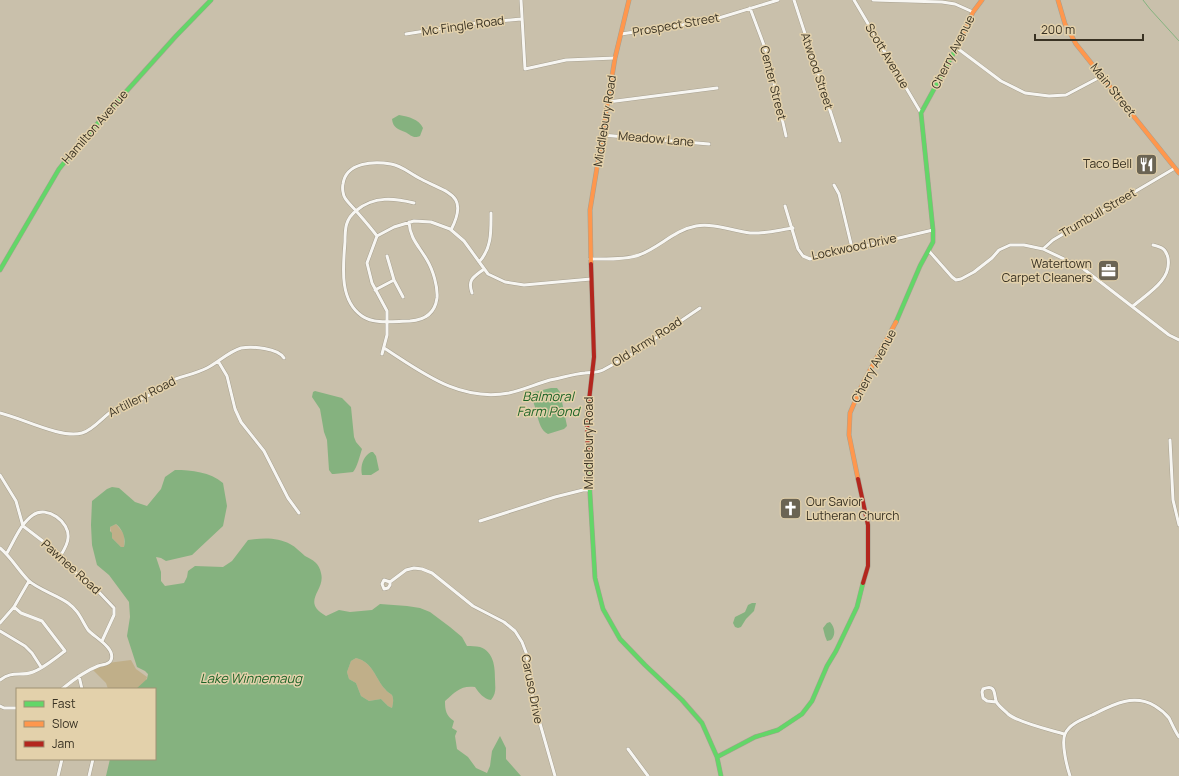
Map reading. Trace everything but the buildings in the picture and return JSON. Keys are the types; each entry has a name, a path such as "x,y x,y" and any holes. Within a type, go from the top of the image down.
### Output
{"street":[{"name":"Hamilton Avenue","path":"0,270 60,169 85,137 176,36 211,0"},
{"path":"520,0 525,69 566,60 615,58"},
{"name":"Middlebury Road","path":"629,0 615,58 590,210 590,259 594,347 588,394 587,418 589,490 595,578 603,609 612,626 628,649 682,700 702,723 717,757 721,776"},
{"name":"Prospect Street","path":"621,34 709,21 778,0"},
{"name":"Atwood Street","path":"794,0 840,141"},
{"name":"Scott Avenue","path":"854,0 921,113"},
{"path":"873,0 942,2 955,4 973,12"},
{"name":"Cherry Avenue","path":"717,757 755,737 778,730 802,714 812,701 857,607 868,566 868,525 849,435 850,413 862,385 896,323 920,266 933,242 921,113 957,48 973,12 982,0"},
{"name":"Main Street","path":"1058,0 1068,31 1076,44 1179,173"},
{"name":"Center Street","path":"750,8 768,56 786,136"},
{"name":"Mc Fingle Road","path":"406,34 469,24 521,19"},
{"path":"957,48 1001,81 1025,93 1049,96 1066,95 1102,76"},
{"path":"608,102 717,88"},
{"name":"Meadow Lane","path":"602,135 709,144"},
{"path":"377,236 344,198 342,185 345,175 354,167 372,163 392,164 408,170 420,179 450,192 456,199 458,209 457,220 451,230"},
{"name":"Trumbull Street","path":"1043,249 1053,240 1175,168"},
{"path":"834,185 839,194 852,248"},
{"path":"408,222 412,238 428,261 436,286 437,297 435,307 429,316 417,321 387,322 372,320 363,316 353,307 347,294 343,266 344,230 349,218 356,210 367,202 378,199 402,200 414,203"},
{"name":"Lockwood Drive","path":"785,206 793,228 798,249 803,256 810,258 933,230"},
{"path":"479,262 485,256 488,249 491,232 491,213"},
{"path":"382,354 387,335 387,312 372,284 367,263 377,236 394,227 414,221 432,222 451,230 464,241 488,274 505,282 524,285 591,279"},
{"path":"590,259 638,256 680,231 696,226 714,226 750,233 763,233 793,228"},
{"path":"929,251 956,280 974,272 992,258 999,250 1010,245 1024,245 1043,249 1081,267 1170,335 1179,340"},
{"path":"1133,306 1159,284 1167,275 1169,264 1167,252 1162,247 1154,245"},
{"path":"387,256 394,280 403,297"},
{"path":"472,293 469,286 470,281 484,269"},
{"path":"375,290 394,280"},
{"name":"Old Army Road","path":"592,372 603,370 632,354 700,308"},
{"name":"Artillery Road","path":"0,413 57,432 74,434 83,433 113,410 152,393 167,381 196,372 242,348 269,349 277,352 284,358"},
{"path":"384,348 432,379 458,390 477,394 498,395 509,393 550,380 592,372"},
{"path":"218,361 227,376 235,409 241,422 264,451 288,498 299,513"},
{"path":"1170,440 1173,500 1179,524"},
{"path":"0,475 16,501 23,526"},
{"path":"480,521 583,490 589,490"},
{"path":"7,553 23,526 32,515 39,511 49,512 59,519 66,529 68,537 61,555"},
{"name":"Pawnee Road","path":"23,526 61,555 77,574 96,589 114,608 114,615 102,642"},
{"path":"0,548 7,553 29,582 66,602 76,610 89,631 110,649 112,655 111,660 108,663 98,666 79,676 63,688"},
{"name":"Caruso Drive","path":"390,582 406,570 414,568 432,573 473,606 504,622 515,631 522,642 527,655 533,700 555,776"},
{"path":"0,623 14,607 29,582"},
{"path":"0,680 9,674 26,674 34,672 65,651 42,621 21,613 14,607"},
{"path":"0,631 25,646 32,653 41,667"},
{"path":"79,676 82,688"},
{"path":"996,702 992,688 988,687 983,689 983,698 996,702 1010,715 1033,725 1064,734"},
{"path":"1070,776 1064,749 1064,734 1071,726 1084,718 1118,702 1130,700 1142,701 1161,710 1168,718 1179,737"},
{"path":"0,706 4,708 16,708"},
{"path":"628,748 648,776"},
{"path":"58,776 62,760"},
{"path":"88,776 93,760"}],"shaded area":[{"path":"116,524 124,534 124,547 121,547 112,538 110,527"},
{"path":"356,658 362,660 370,667 382,685 392,695 392,708 381,699 369,701 361,696 356,683 349,679 347,672 351,661"},
{"path":"131,660 136,669 147,677 146,681 138,688 108,688 106,683 93,670 100,664"}],"water":[{"path":"399,115 419,122 423,128 420,136 412,136 395,126 392,119"},
{"name":"Balmoral Farm Pond","path":"557,388 560,392 567,426 564,429 548,434 542,429 537,415 535,415 537,413 531,395 534,392"},
{"path":"315,391 342,398 351,407 354,437 362,449 353,472 332,474 329,470 327,440 320,409 312,397 313,392"},
{"path":"373,452 376,456 379,470 371,475 362,475 361,469 363,462 366,456"},
{"name":"Lake Winnemaug","path":"175,470 188,470 207,474 223,483 227,506 223,526 192,555 166,561 156,557 161,572 161,581 165,586 184,583 188,571 195,566 223,567 232,561 248,540 275,539 292,545 315,562 319,567 322,579 314,601 319,611 326,616 339,610 350,612 372,610 380,604 420,608 430,612 450,627 462,637 467,646 485,649 491,656 494,665 495,690 491,700 482,695 475,687 462,688 445,701 446,712 454,721 452,728 457,731 455,736 457,749 468,757 476,768 487,773 490,766 492,751 500,736 506,748 506,759 521,776 106,776 110,760 156,760 156,688 137,688 147,679 148,674 137,667 127,636 130,617 129,602 109,575 97,565 92,545 92,501 107,489 112,487 119,488 135,502 147,506 161,489 165,477","holes":["116,524 125,540 124,547 121,547 112,538 112,533 110,531 110,527","356,658 362,660 370,667 382,685 392,695 392,708 381,699 369,701 361,696 356,683 349,679 347,672 351,661"]},
{"path":"756,603 754,611 741,627 735,627 733,623 735,617 745,612 748,605"},
{"path":"830,622 833,626 834,633 833,638 827,641 823,628"}],"waterway":[{"path":"1143,0 1179,41"}],"traffic: fast":[{"path":"0,270 59,169 80,143 176,36 211,0"},
{"path":"896,322 920,266 933,242 921,113 958,45"},
{"path":"588,460 595,578 603,609 620,639 682,700 702,723 717,757 721,776"},
{"path":"717,757 755,737 778,730 802,714 812,701 827,666 836,651 857,607 863,583"}],"traffic: slow":[{"path":"591,264 590,210 615,58 629,0"},
{"path":"958,45 973,12 982,0"},
{"path":"1058,0 1065,24 1076,44 1179,173"},
{"path":"858,479 849,435 850,413 862,385 896,322"}],"traffic: jam":[{"path":"588,460 587,418 594,357 591,264"},
{"path":"858,479 868,525 868,566 863,583"}],"place":[{"name":"Taco Bell","path":"1147,164"},
{"name":"Watertown Carpet Cleaners","path":"1108,271"},
{"name":"Our Savior Lutheran Church","path":"791,509"}]}
